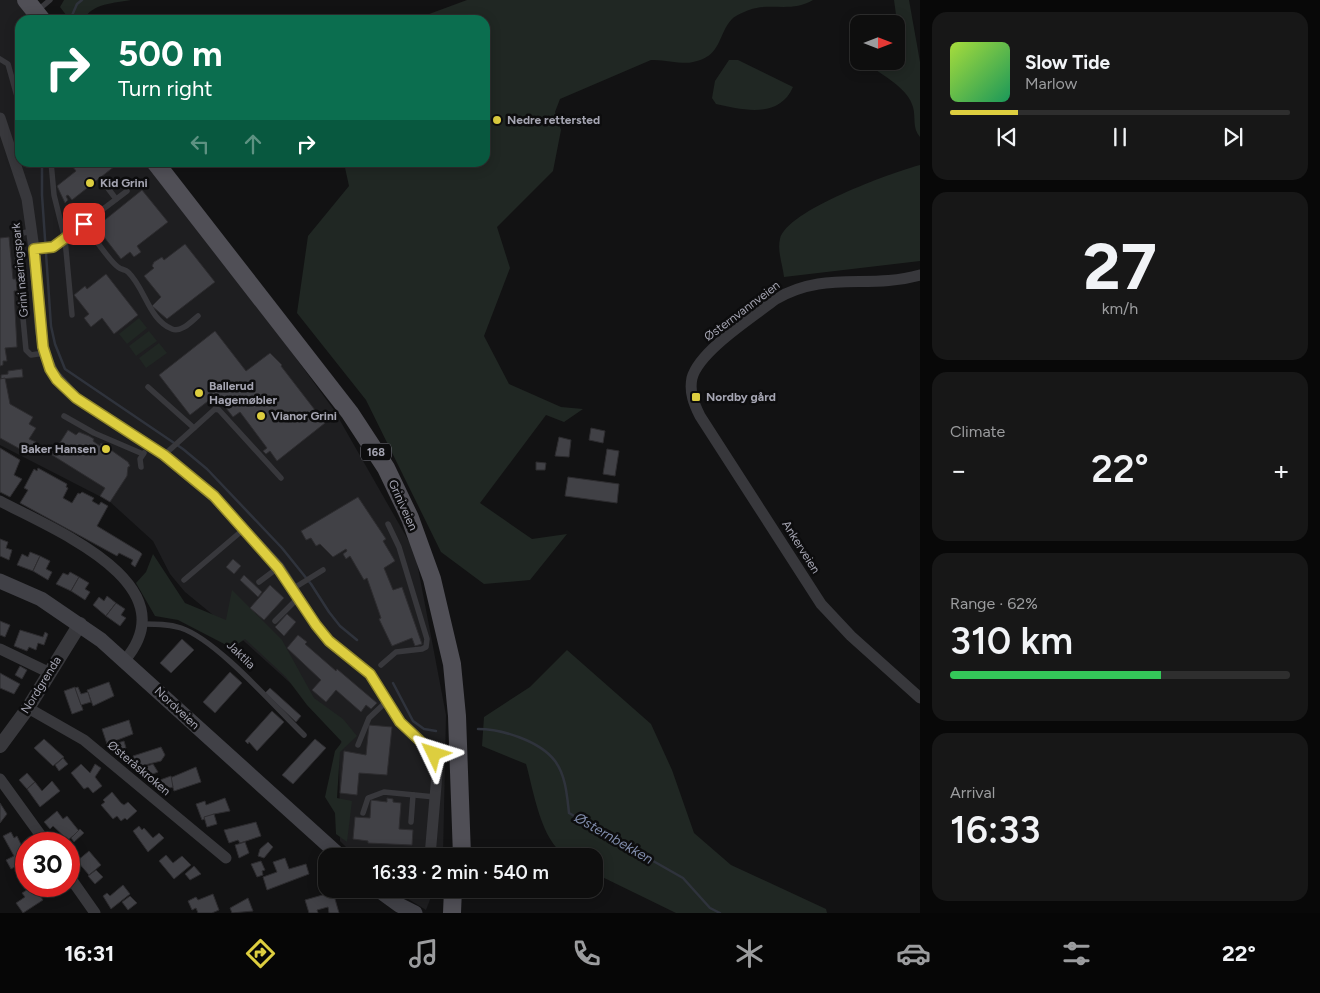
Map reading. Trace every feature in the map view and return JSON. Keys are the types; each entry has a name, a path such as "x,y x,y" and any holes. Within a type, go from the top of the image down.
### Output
{"main road":[{"path":"40,6 49,15"},
{"name":"Griniveien","path":"159,167 350,413 373,447 398,492 424,553 446,634 457,716 462,848"},
{"name":"Nordveien","path":"0,581 41,599 80,624 125,660 331,848"},
{"name":"Griniveien","path":"455,848 459,801"},
{"path":"390,898 415,913"},
{"path":"452,913 453,898"},
{"path":"462,898 462,913"}],"street":[{"name":"Grini næringspark","path":"0,118 15,161"},
{"name":"Grini næringspark","path":"17,167 38,249 40,327 44,353 57,380 76,398 145,450 168,452 214,496 278,568 329,641 370,674 400,722 434,754 437,762 431,848"},
{"name":"Østernvannveien","path":"691,387 695,372 708,355 776,299 789,291 819,282 888,281 920,275"},
{"name":"Ankerveien","path":"691,387 693,400 700,416 821,604 851,636 920,698"},
{"path":"0,501 95,553 116,569 132,590 142,611 143,624 137,643 125,660"},
{"name":"Nordgrenda","path":"0,746 28,708 48,672 80,624"},
{"path":"0,649 48,672"},
{"name":"Østeråskroken","path":"28,708 84,740 226,858"},
{"path":"0,778 38,832"},
{"path":"80,891 96,913"}],"lane":[{"path":"0,59 8,64 15,89"},
{"path":"51,167 54,195 65,239 72,315"},
{"path":"104,183 116,199"},
{"path":"38,249 53,247 127,191"},
{"path":"84,224 118,268 127,270 146,297 148,307 165,325 173,330 178,330 198,316"},
{"path":"32,231 23,233 16,243 26,350 32,355 44,353"},
{"path":"148,387 194,428"},
{"path":"168,452 215,409 219,410 281,478"},
{"path":"64,416 94,433 145,450 140,459 141,467"},
{"path":"382,665 396,652 426,647 427,639 399,547 388,524"},
{"path":"184,580 244,529"},
{"path":"259,582 278,568"},
{"path":"275,621 305,580 323,570"},
{"name":"Jaktlia","path":"143,624 163,624 181,628 203,639 304,735"},
{"path":"358,745 369,718 387,701"},
{"path":"363,813 368,798 373,794 384,792 435,796"},
{"path":"411,822 413,795"}],"shaded area":[{"path":"0,0 19,0 30,15 15,15 15,167 149,167 260,309 334,410 415,552 446,715 443,848 347,848 340,841 339,749 343,735 309,700 235,633 185,592 170,574 153,541 109,501 0,445"},
{"path":"64,0 131,0 98,7 86,15 66,15 60,7"},
{"path":"467,0 813,0 797,6 757,8 738,15 727,25 714,50 702,59 684,63 651,60 560,99 555,112 561,130 553,171 497,227 510,268 484,336 509,384 561,407 583,409 564,422 546,415 480,503 532,539 567,534 530,580 484,584 441,552 366,400 297,313 308,236 349,186 345,167 490,167 490,15 426,15"},
{"path":"894,0 909,0 920,62 920,137 915,126 913,107 907,95 902,89 876,70 905,70 905,15 896,15"},
{"path":"729,60 738,60 793,87 787,97 779,104 770,108 749,110 716,104 712,98 715,81"},
{"path":"920,165 920,261 784,277 779,244 780,239 787,228 801,216 865,184"},
{"path":"139,318 147,328 127,344 119,334"},
{"path":"149,331 157,341 136,356 129,346"},
{"path":"159,343 167,353 146,368 139,358"},
{"path":"153,554 185,603 226,620 232,590 282,640 314,698 343,719 357,736 340,752 337,798 352,801 347,842 336,834 335,813 325,797 335,751 342,742 307,705 286,677 245,639 232,648 178,620 155,616 136,583 146,572"},
{"path":"567,650 651,724 672,770 694,833 731,865 826,909 827,913 676,913 603,877 603,848 556,848 550,839 539,814 526,764 482,746 484,717 530,687"},
{"path":"407,898 431,898 426,910"}],"building":[{"path":"73,167 114,167 72,200 68,195 66,196 68,200 65,203 57,186 76,171"},
{"path":"142,190 168,222 137,246 141,252 134,257 130,252 121,259 104,237 103,239 96,227"},
{"path":"9,237 13,279 16,279 17,291 14,291 17,347 5,348 7,361 3,361 3,365 0,366 0,238"},
{"path":"185,244 215,282 167,319 152,306 161,297 144,276 154,268 152,266 154,262 162,257 164,260"},
{"path":"106,274 138,315 114,334 102,318 91,327 84,318 89,314 74,295 85,286 87,289"},
{"path":"215,331 246,371 270,353 282,365 325,423 277,461 270,451 266,454 263,451 267,448 240,412 233,417 216,395 190,415 159,375"},
{"path":"22,369 23,377 1,379 1,375 8,374 8,371"},
{"path":"5,378 10,404 33,417 29,424 36,428 29,439 36,442 29,454 0,438 0,379"},
{"path":"591,428 605,431 603,443 589,440"},
{"path":"68,430 76,435 79,432 89,436 100,446 101,443 128,462 130,466 128,467 127,476 110,502 100,496 105,488 52,455"},
{"path":"559,437 571,440 569,457 555,456"},
{"path":"0,448 20,460 14,475 22,479 10,497 0,492"},
{"path":"607,449 619,451 615,476 603,474"},
{"path":"536,462 546,463 545,470 536,470"},
{"path":"38,468 67,484 66,487 68,488 63,498 72,503 78,493 82,492 94,498 92,501 99,505 101,502 108,506 97,526 142,554 135,567 131,564 133,560 119,553 117,556 20,503 28,490 24,488 34,469 37,471"},
{"path":"568,477 619,484 617,503 565,496"},
{"path":"358,497 386,539 383,541 395,561 384,568 393,590 402,587 422,644 415,646 412,638 392,646 379,619 381,618 367,578 364,580 350,556 346,559 343,554 347,551 346,549 333,557 320,544 316,546 311,538 306,540 301,531"},
{"path":"0,539 8,542 6,548 12,550 9,560 0,556"},
{"path":"30,552 40,556 33,571 17,565 22,554 28,557"},
{"path":"40,556 50,561 46,569 52,572 48,580 33,571"},
{"path":"233,559 241,566 234,574 226,567"},
{"path":"70,572 79,577 71,591 56,584 63,573 68,575"},
{"path":"244,575 262,592 258,597 240,580"},
{"path":"79,577 89,583 85,589 90,592 85,600 71,591"},
{"path":"270,585 284,598 264,620 250,608"},
{"path":"107,596 116,603 106,616 93,605 99,597 104,601"},
{"path":"116,603 125,609 121,615 126,618 120,626 106,616"},
{"path":"287,614 296,622 284,636 275,627"},
{"path":"0,621 10,625 5,637 0,635"},
{"path":"20,630 43,637 45,632 48,634 44,645 38,643 36,650 29,647 27,651 14,646"},
{"path":"298,635 307,642 305,644 336,671 337,669 377,703 371,709 366,705 361,712 336,690 326,702 312,690 321,680 287,648"},
{"path":"182,639 194,650 171,673 160,663"},
{"path":"20,666 27,670 22,679 15,675"},
{"path":"230,672 242,683 215,713 203,702"},
{"path":"0,673 20,684 14,694 0,688"},
{"path":"109,682 114,696 93,706 87,690"},
{"path":"75,687 83,710 72,714 64,691"},
{"path":"78,687 81,694 88,692 91,702 81,705 75,688"},
{"path":"270,688 301,716 296,722 265,693"},
{"path":"272,711 284,722 257,751 249,742 248,744 245,741"},
{"path":"129,720 133,734 107,744 102,729"},
{"path":"369,725 392,727 387,775 359,773 357,795 340,793 344,751 366,755"},
{"path":"44,739 64,757 53,766 34,748"},
{"path":"315,739 326,748 293,784 282,775"},
{"path":"124,741 126,748 117,751 115,744"},
{"path":"161,747 165,755 161,761 137,767 133,756"},
{"path":"63,758 68,764 59,771 55,765"},
{"path":"81,764 90,773 95,764 101,768 95,777 102,786 93,793 88,787 84,789 71,773"},
{"path":"153,764 158,772 148,776 145,767"},
{"path":"196,767 201,782 174,791 170,778"},
{"path":"27,773 35,782 27,789 19,780"},
{"path":"171,776 173,787 163,788 160,780"},
{"path":"52,781 60,791 40,807 27,789 35,782 42,791"},
{"path":"112,792 121,803 124,805 128,802 137,811 127,820 125,818 121,821 117,816 113,819 101,805 105,802 103,800"},
{"path":"225,798 230,811 214,814 202,820 196,804 205,801 206,805"},
{"path":"387,798 393,799 393,802 401,803 399,829 413,830 412,845 368,843 368,841 353,839 355,817 370,818 371,800 387,802"},
{"path":"0,803 7,814 0,823"},
{"path":"57,811 63,819 67,816 79,831 59,832 53,826 50,829 44,822"},
{"path":"214,814 217,824 207,827 204,817"},
{"path":"256,822 261,836 240,843 238,840 229,843 224,830"},
{"path":"139,826 142,830 144,828 153,838 159,833 164,838 148,852 133,831"},
{"path":"80,829 84,833 80,837 80,832 77,832"},
{"path":"11,832 15,837 15,867 11,869 6,860 14,856 3,836"},
{"path":"245,842 249,853 239,858 235,845"},
{"path":"268,842 273,847 264,858 258,856 260,849"},
{"path":"89,851 101,865 89,875 80,864 80,858"},
{"path":"166,855 173,863 182,856 191,865 174,879 159,861"},
{"path":"285,858 289,869 306,864 309,874 267,890 263,877 277,872 273,862"},
{"path":"261,861 265,870 262,871 263,875 257,877 251,864"},
{"path":"194,866 201,874 190,880 185,874"},
{"path":"96,870 103,877 95,884 88,876"},
{"path":"123,885 130,894 111,909 103,896 107,893 110,896"},
{"path":"213,894 219,910 212,913 198,913 196,908 192,910 188,901 196,897 198,900"},
{"path":"130,896 137,903 128,910 122,902"},
{"path":"318,896 318,898 335,898 339,913 329,913 328,907 317,910 318,913 309,913 305,900"},
{"path":"25,897 41,897 43,900 23,913 16,903"},
{"path":"248,898 253,911 232,913 230,908"}],"waterway":[{"name":"Østernbekken","path":"72,15 77,4 82,0"},
{"name":"Østernbekken","path":"42,167 42,195 51,326 55,344 65,369 183,449 207,469 282,548 311,584 340,626 357,640"},
{"name":"Østernbekken","path":"393,683 413,721 424,729 436,731"},
{"name":"Østernbekken","path":"478,729 509,734 530,742 548,754 562,773 569,813 683,878 710,908 720,913"}],"place":[{"name":"Nedre rettersted","path":"497,120"},
{"name":"Kid Grini","path":"90,183"},
{"name":"Ballerud Hagemøbler","path":"199,393"},
{"name":"Nordby gård","path":"696,397"},
{"name":"Vianor Grini","path":"261,416"},
{"name":"Baker Hansen","path":"106,449"}],"route":[{"path":"84,224 53,247 34,249 44,353 50,369 57,380 76,398 164,455 214,496 294,588 316,625 329,641 370,674 400,722 434,754"}]}
